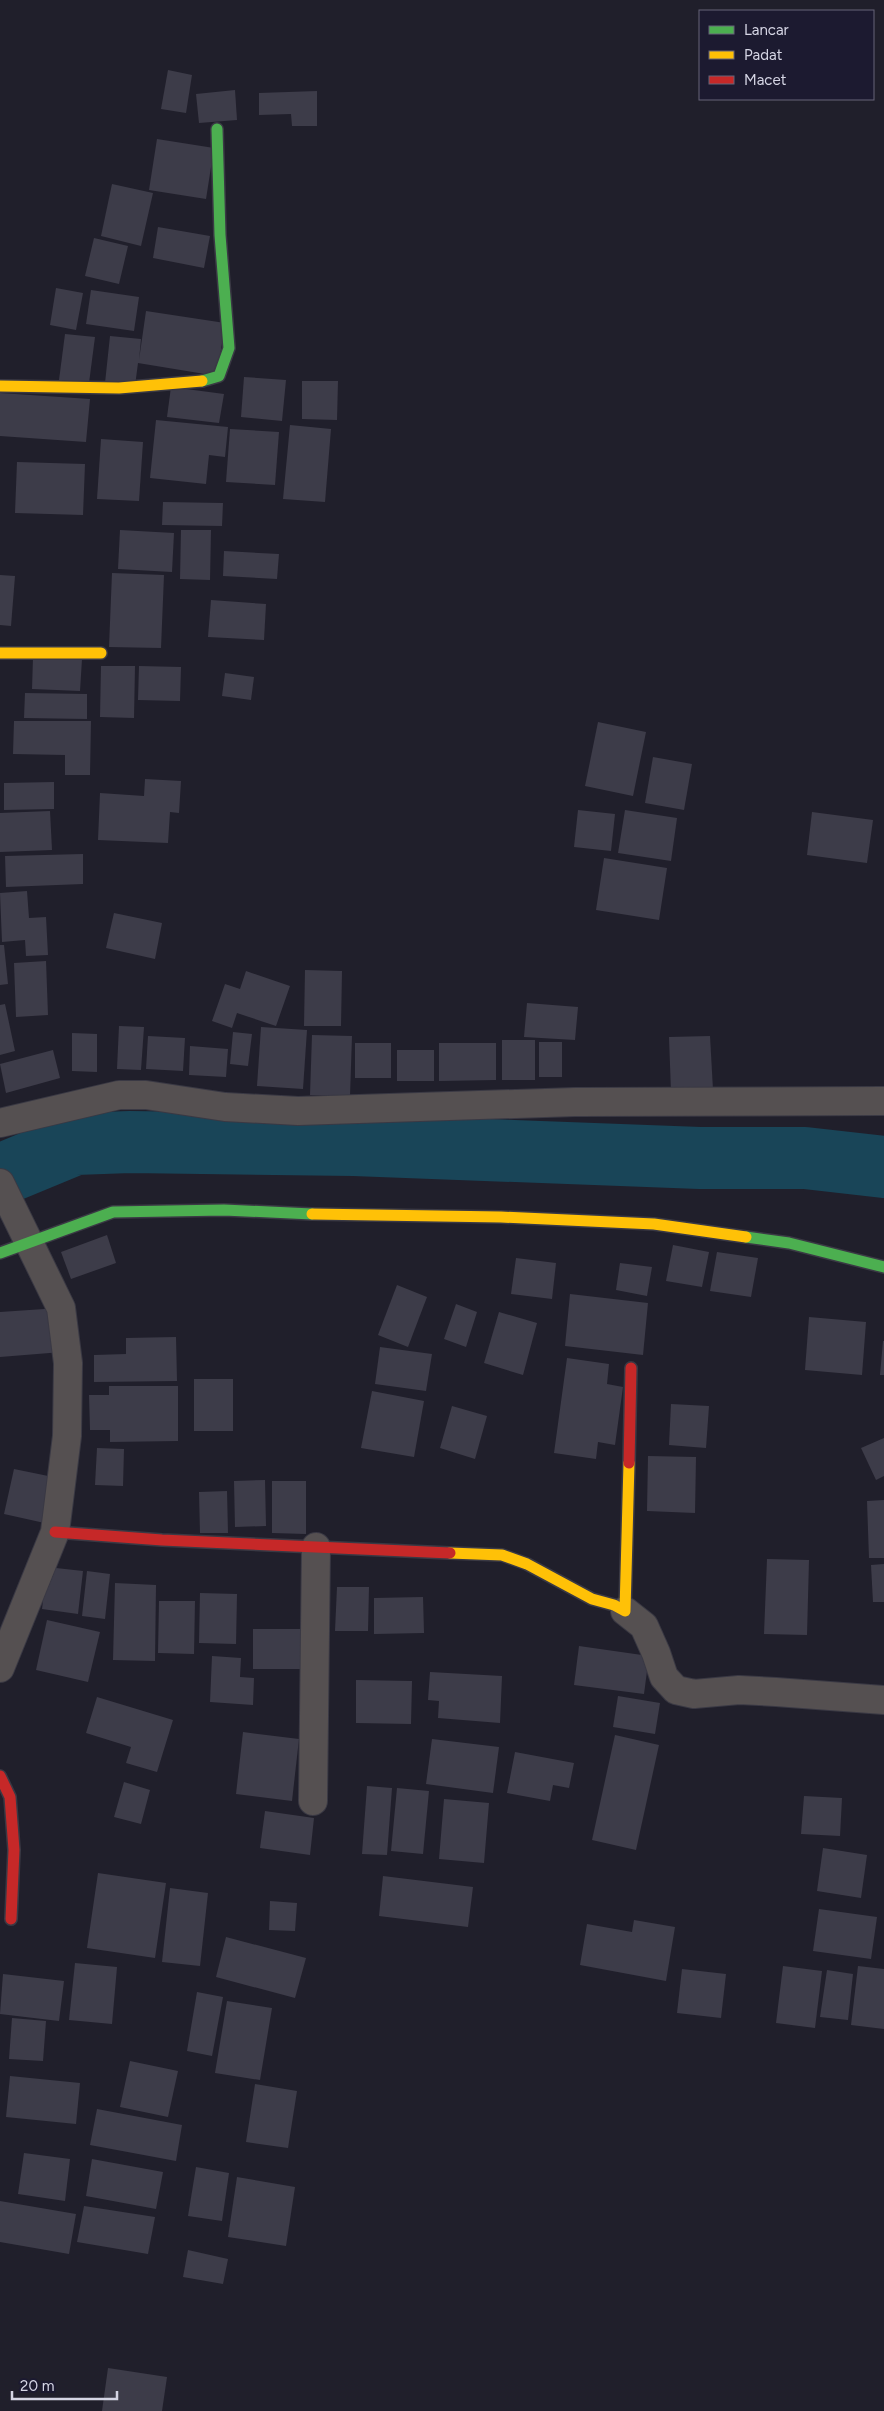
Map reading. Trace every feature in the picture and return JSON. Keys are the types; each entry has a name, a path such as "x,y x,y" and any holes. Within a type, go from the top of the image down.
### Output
{"street":[{"path":"0,386 119,388 211,380 220,376 229,348 220,235 217,129"},
{"path":"0,653 101,654"},
{"path":"0,1123 128,1095 146,1095 225,1106 298,1111 575,1102 884,1101"},
{"path":"0,1183 61,1308 68,1363 67,1436 55,1532 0,1668"},
{"path":"0,1252 23,1232 113,1212 224,1210 313,1214 500,1217 654,1224 789,1243 884,1268"},
{"path":"624,1611 631,1368"},
{"path":"55,1532 162,1540 502,1556 527,1564 592,1599 614,1605 644,1626 664,1677 676,1690 694,1694 739,1690 767,1691 884,1700"},
{"path":"313,1802 316,1547"},
{"path":"0,1776 10,1797 14,1850 11,1919"}],"building":[{"path":"168,70 192,75 186,113 161,109"},
{"path":"235,90 237,120 199,123 196,94"},
{"path":"317,91 317,126 292,126 291,114 259,115 259,93"},
{"path":"157,139 214,148 206,199 149,190"},
{"path":"112,184 153,193 141,246 101,236"},
{"path":"158,227 210,236 204,268 153,258"},
{"path":"94,238 128,246 119,284 85,276"},
{"path":"56,288 83,293 76,330 50,325"},
{"path":"91,290 139,297 134,331 86,324"},
{"path":"146,311 225,323 217,376 138,363 135,386 105,383 110,336 141,339 139,360"},
{"path":"65,334 95,337 89,383 59,380"},
{"path":"244,377 286,380 282,421 241,417"},
{"path":"302,381 338,381 337,420 302,419"},
{"path":"171,387 224,394 219,423 167,417"},
{"path":"0,393 90,399 86,442 0,436"},
{"path":"156,420 228,427 225,457 209,455 206,484 150,478"},
{"path":"290,425 331,429 325,502 283,499"},
{"path":"230,429 279,432 275,485 226,482"},
{"path":"101,439 143,442 139,501 97,499"},
{"path":"17,462 85,464 83,515 15,513"},
{"path":"163,502 223,503 222,526 162,525"},
{"path":"120,530 174,533 172,572 118,569"},
{"path":"181,530 211,530 210,580 180,579"},
{"path":"224,551 279,554 277,579 223,576"},
{"path":"112,573 164,575 161,648 109,647"},
{"path":"0,575 15,576 11,626 0,625"},
{"path":"211,600 266,604 264,640 208,637"},
{"path":"33,658 82,659 80,691 32,689"},
{"path":"101,666 135,666 134,718 100,717"},
{"path":"139,666 181,667 180,701 138,700"},
{"path":"225,673 254,677 251,700 222,696"},
{"path":"25,693 87,694 87,719 24,718"},
{"path":"14,721 91,721 90,775 65,775 65,755 13,754"},
{"path":"598,722 646,732 633,796 585,786"},
{"path":"653,757 692,764 684,810 645,803"},
{"path":"145,779 181,781 179,813 170,812 168,843 98,840 100,793 144,796"},
{"path":"54,782 54,809 4,810 4,783"},
{"path":"578,810 615,814 611,851 574,847"},
{"path":"625,810 677,818 671,861 618,853"},
{"path":"50,811 52,850 0,852 0,813"},
{"path":"812,812 873,820 867,863 807,855"},
{"path":"83,854 83,884 6,887 5,856"},
{"path":"604,858 667,868 659,920 596,910"},
{"path":"27,891 29,918 46,917 48,955 26,956 25,940 2,942 0,893"},
{"path":"114,913 162,923 155,959 106,948"},
{"path":"0,945 4,945 8,984 0,985"},
{"path":"46,961 48,1015 16,1017 14,963"},
{"path":"305,970 342,971 341,1026 304,1026"},
{"path":"246,971 290,986 276,1026 237,1013 232,1028 212,1021 225,984 240,989"},
{"path":"527,1003 578,1007 575,1040 524,1037"},
{"path":"5,1004 15,1051 0,1055 0,1005"},
{"path":"119,1026 144,1027 141,1070 117,1069"},
{"path":"261,1027 307,1030 303,1089 257,1086"},
{"path":"233,1032 252,1034 248,1066 230,1064"},
{"path":"72,1033 97,1034 97,1072 72,1071"},
{"path":"312,1035 352,1036 350,1096 310,1095"},
{"path":"148,1036 185,1038 183,1071 146,1069"},
{"path":"710,1036 713,1090 671,1092 669,1037"},
{"path":"502,1040 535,1040 535,1080 502,1080"},
{"path":"539,1042 562,1042 562,1077 539,1077"},
{"path":"355,1043 391,1043 391,1078 355,1078"},
{"path":"439,1043 496,1043 496,1080 439,1081"},
{"path":"190,1046 228,1049 226,1077 189,1075"},
{"path":"53,1050 60,1078 6,1093 0,1064"},
{"path":"397,1050 434,1050 434,1081 397,1081"},
{"path":"107,1235 116,1263 71,1279 61,1252"},
{"path":"673,1245 709,1252 702,1287 666,1281"},
{"path":"717,1252 758,1258 751,1297 710,1291"},
{"path":"516,1258 556,1263 552,1299 511,1294"},
{"path":"620,1263 652,1267 647,1296 616,1290"},
{"path":"397,1285 427,1297 408,1347 378,1335"},
{"path":"570,1294 648,1303 643,1355 565,1346"},
{"path":"456,1304 477,1312 466,1347 444,1339"},
{"path":"59,1308 62,1352 0,1357 0,1312"},
{"path":"499,1312 537,1323 523,1375 484,1363"},
{"path":"809,1317 866,1322 862,1375 805,1370"},
{"path":"176,1337 177,1381 94,1382 94,1355 126,1354 126,1338"},
{"path":"883,1341 884,1375 880,1375"},
{"path":"380,1347 432,1354 426,1391 375,1384"},
{"path":"567,1358 609,1364 607,1384 623,1387 615,1445 598,1442 596,1459 554,1453"},
{"path":"194,1379 233,1379 233,1431 194,1431"},
{"path":"109,1386 178,1386 178,1441 110,1442 110,1430 90,1430 89,1395 109,1395"},
{"path":"372,1391 424,1401 414,1457 361,1448"},
{"path":"671,1404 709,1406 706,1448 669,1445"},
{"path":"452,1406 487,1416 475,1459 440,1448"},
{"path":"884,1438 884,1476 876,1480 861,1448"},
{"path":"97,1448 124,1449 123,1486 95,1485"},
{"path":"648,1456 696,1457 695,1513 647,1511"},
{"path":"14,1469 58,1478 49,1524 4,1514"},
{"path":"265,1480 266,1526 235,1527 234,1481"},
{"path":"272,1481 306,1481 306,1534 272,1533"},
{"path":"227,1491 228,1533 200,1533 199,1492"},
{"path":"884,1500 884,1558 869,1558 867,1501"},
{"path":"767,1559 809,1560 807,1635 764,1634"},
{"path":"884,1564 884,1602 873,1602 871,1565"},
{"path":"47,1567 83,1571 78,1614 42,1609"},
{"path":"87,1571 110,1574 105,1619 82,1616"},
{"path":"115,1583 156,1585 155,1661 113,1660"},
{"path":"337,1587 369,1587 368,1631 335,1631"},
{"path":"200,1593 237,1594 236,1644 199,1643"},
{"path":"423,1597 424,1633 374,1634 374,1598"},
{"path":"159,1601 195,1601 194,1654 158,1653"},
{"path":"47,1620 100,1632 88,1682 36,1670"},
{"path":"253,1629 308,1629 308,1669 253,1669"},
{"path":"579,1646 649,1656 644,1694 574,1685"},
{"path":"212,1656 241,1658 240,1677 254,1678 253,1705 210,1702"},
{"path":"430,1672 502,1676 500,1723 438,1718 439,1701 428,1700"},
{"path":"356,1680 412,1681 411,1724 356,1723"},
{"path":"618,1696 660,1703 655,1734 613,1727"},
{"path":"97,1697 173,1720 157,1772 126,1763 131,1747 86,1733"},
{"path":"243,1732 299,1739 292,1801 236,1794"},
{"path":"615,1735 659,1745 636,1850 592,1840"},
{"path":"432,1739 499,1747 493,1793 426,1784"},
{"path":"515,1752 574,1763 569,1788 553,1785 550,1801 507,1793"},
{"path":"124,1782 150,1790 141,1824 114,1817"},
{"path":"367,1786 392,1788 387,1855 362,1854"},
{"path":"397,1788 429,1791 423,1854 391,1851"},
{"path":"804,1796 842,1798 840,1836 801,1834"},
{"path":"444,1799 489,1803 484,1863 439,1859"},
{"path":"265,1811 314,1818 310,1855 260,1848"},
{"path":"823,1848 867,1855 861,1898 817,1891"},
{"path":"98,1873 166,1883 155,1958 87,1948"},
{"path":"383,1876 473,1887 468,1927 379,1916"},
{"path":"170,1888 208,1893 200,1966 162,1962"},
{"path":"270,1901 297,1903 295,1931 269,1930"},
{"path":"819,1909 877,1917 871,1959 813,1951"},
{"path":"634,1920 675,1927 666,1981 580,1965 587,1924 632,1932"},
{"path":"226,1937 306,1958 295,1998 216,1977"},
{"path":"75,1963 117,1967 112,2024 69,2020"},
{"path":"783,1966 822,1971 815,2028 776,2023"},
{"path":"858,1966 884,1969 884,2029 851,2025"},
{"path":"682,1969 726,1974 721,2018 677,2013"},
{"path":"827,1970 853,1974 848,2020 820,2017"},
{"path":"3,1974 64,1981 59,2021 0,2014"},
{"path":"197,1992 223,1997 212,2056 187,2051"},
{"path":"227,2001 272,2008 260,2080 215,2073"},
{"path":"12,2018 46,2021 43,2061 9,2059"},
{"path":"130,2061 178,2071 168,2117 120,2107"},
{"path":"10,2076 80,2083 76,2124 6,2117"},
{"path":"255,2084 297,2091 288,2148 246,2142"},
{"path":"97,2109 182,2125 176,2161 90,2145"},
{"path":"24,2153 70,2159 65,2201 18,2194"},
{"path":"92,2159 163,2172 156,2209 86,2196"},
{"path":"196,2167 229,2173 222,2221 188,2216"},
{"path":"237,2177 295,2187 286,2246 228,2237"},
{"path":"0,2201 76,2214 69,2254 0,2242"},
{"path":"84,2206 155,2217 148,2254 77,2242"},
{"path":"188,2250 228,2259 223,2284 183,2277"},
{"path":"108,2368 167,2377 162,2411 102,2411"}],"waterway":[{"path":"0,1175 75,1144 130,1142 354,1145 700,1158 805,1158 884,1167"}],"traffic: fast":[{"path":"202,381 219,376 229,348 220,235 217,129"},
{"path":"0,1253 113,1212 224,1210 312,1214"},
{"path":"746,1237 789,1243 884,1267"}],"traffic: slow":[{"path":"0,386 119,388 202,381"},
{"path":"0,653 101,653"},
{"path":"312,1214 501,1217 654,1224 746,1237"},
{"path":"450,1553 502,1555 527,1564 592,1599 614,1605 625,1611 629,1463"}],"traffic: jam":[{"path":"629,1463 631,1368"},
{"path":"55,1532 162,1540 450,1553"},
{"path":"0,1776 10,1797 14,1850 11,1919"}]}
